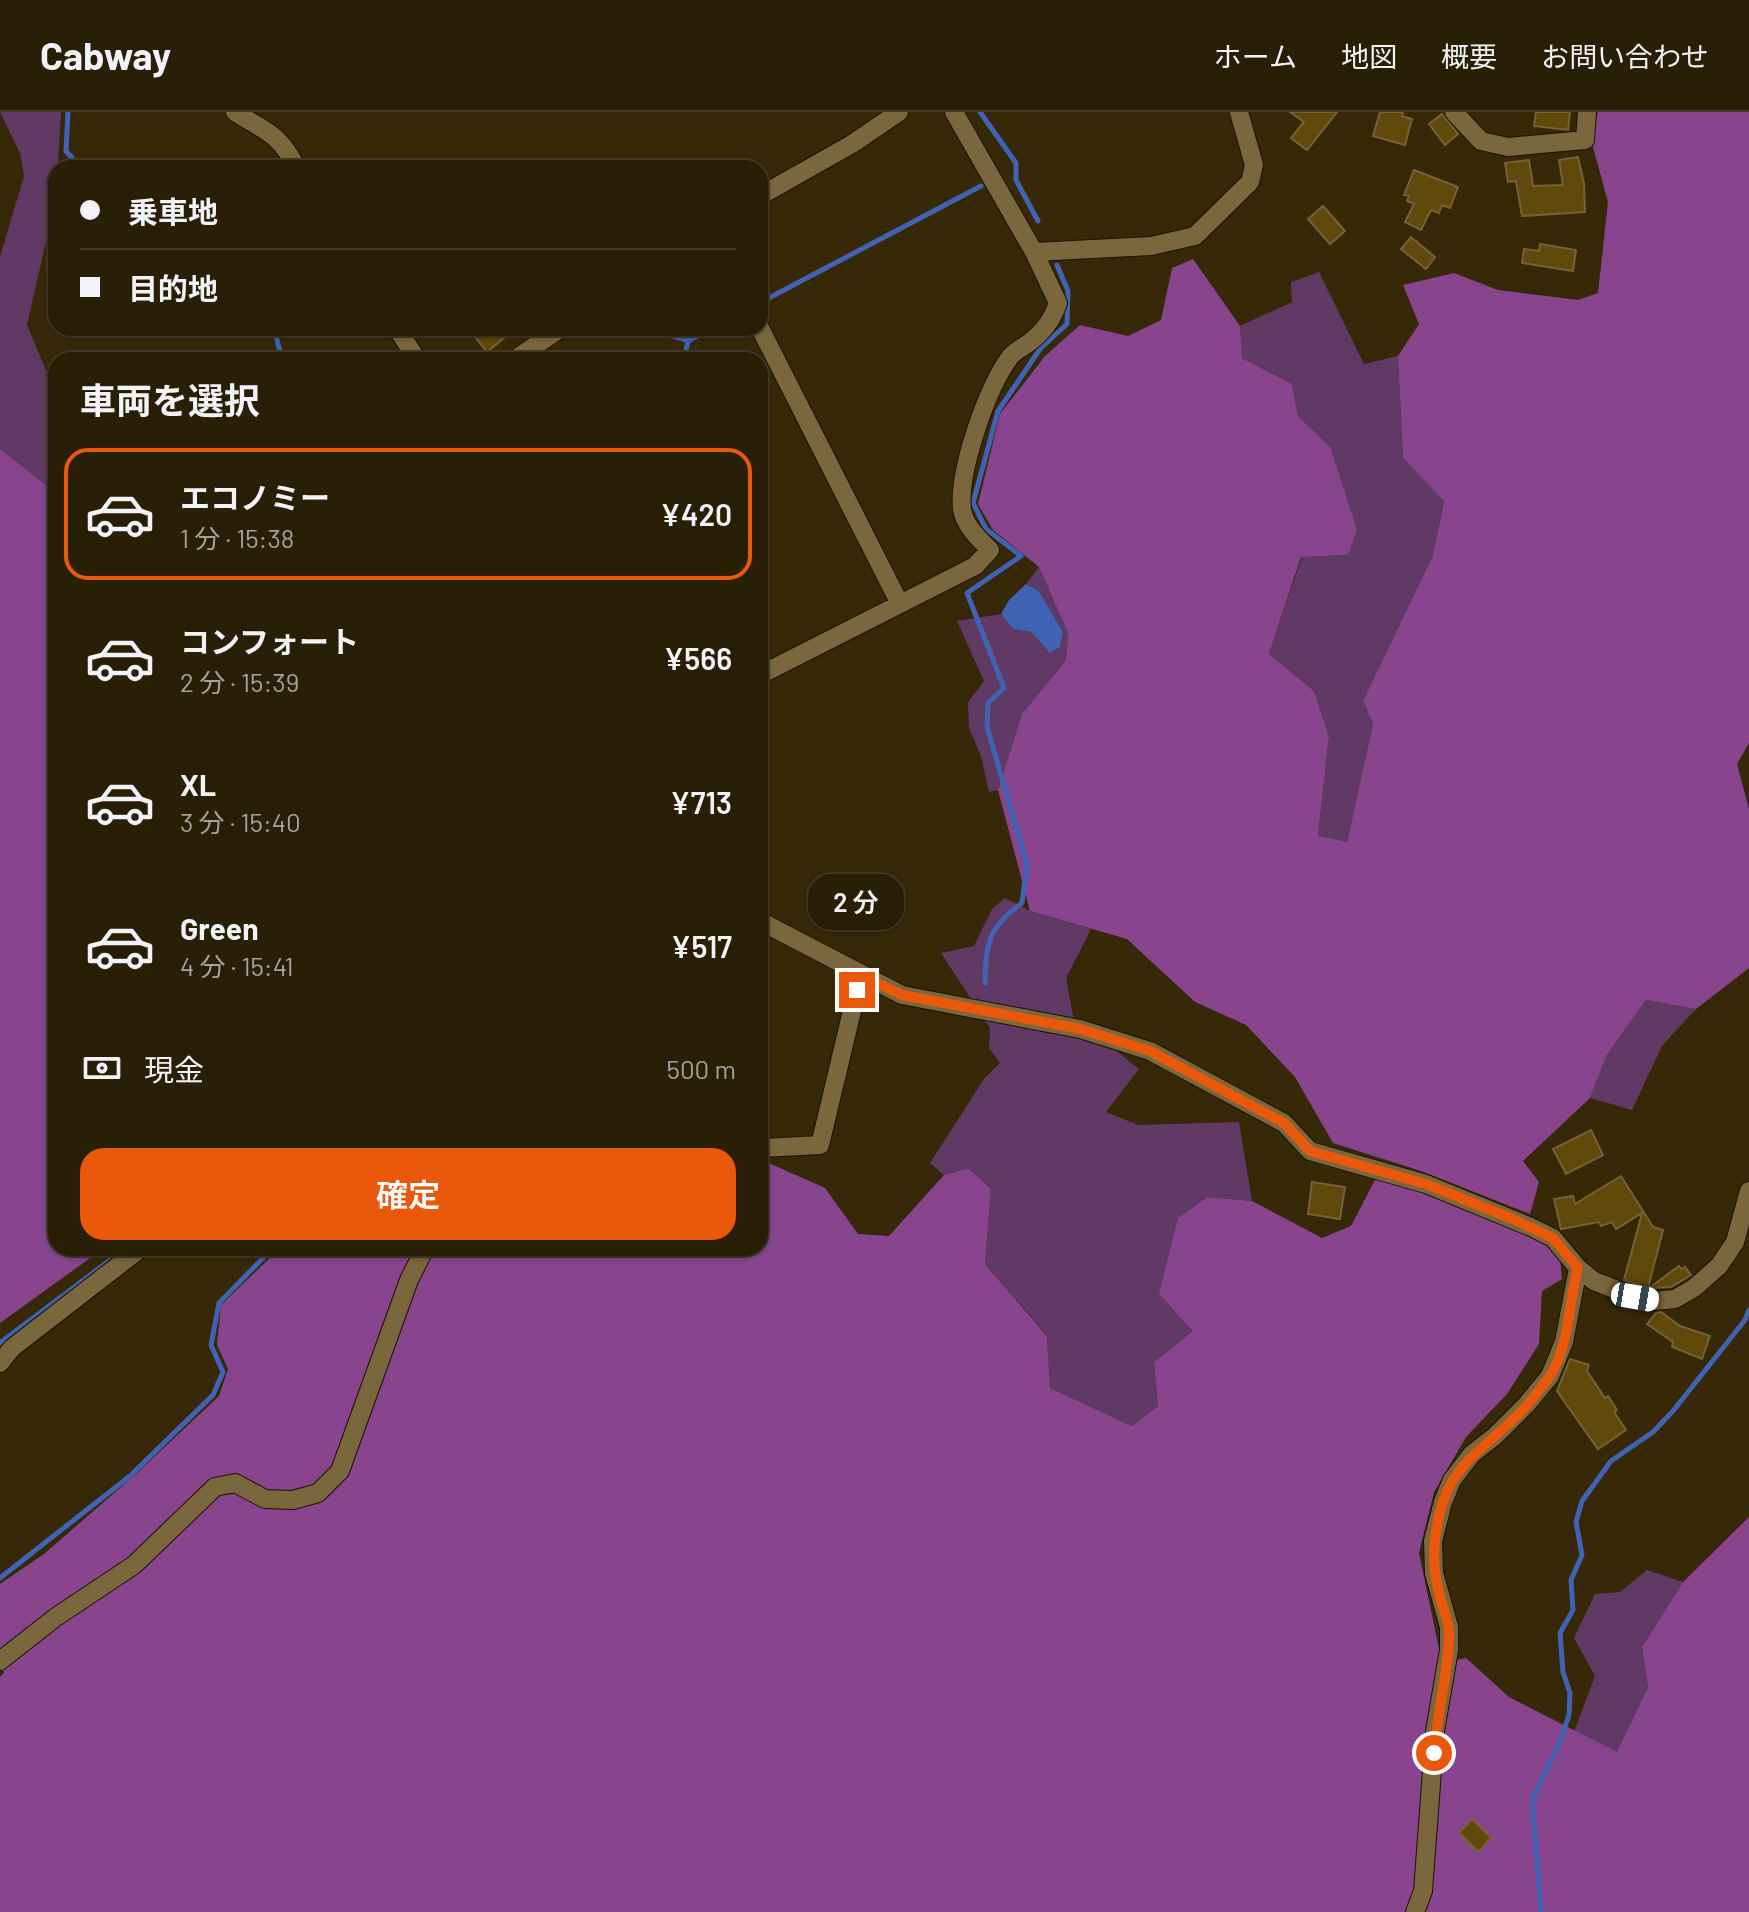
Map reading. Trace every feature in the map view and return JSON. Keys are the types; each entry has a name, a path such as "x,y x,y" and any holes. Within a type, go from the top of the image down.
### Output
{"street":[{"path":"235,112 263,127 280,141 292,160"},
{"path":"768,191 852,144 899,112"},
{"path":"768,671 975,566 990,550 972,532 962,511 967,465 980,415 995,381 1012,354 1032,341 1052,320 1058,303 1034,252 954,112"},
{"path":"1034,252 1151,246 1195,236 1250,182 1254,165 1239,112"},
{"path":"1454,112 1481,141 1508,147 1585,140 1587,112"},
{"path":"526,352 549,336"},
{"path":"764,336 900,604"},
{"path":"768,925 902,995 1080,1029 1150,1051 1284,1123 1310,1151 1426,1184 1495,1211 1553,1238 1578,1268 1594,1281 1635,1297 1653,1301 1675,1299 1694,1288 1719,1266 1735,1242 1749,1191"},
{"path":"768,1148 820,1145 857,990 864,977"},
{"path":"0,1363 12,1348 131,1256"},
{"path":"0,1661 56,1617 134,1565 215,1487 235,1483 265,1499 293,1500 318,1493 340,1471 409,1280 421,1256"},
{"path":"1415,1912 1423,1891 1435,1731 1449,1650 1449,1627 1434,1573 1433,1541 1452,1480 1472,1454 1527,1404 1550,1376 1564,1342 1578,1268"}],"shaded area":[{"path":"0,112 61,112 58,160 48,160 48,233 27,325 48,375 48,487 0,449 0,257 24,176 20,153"},
{"path":"1598,112 1749,112 1749,743 1737,764 1749,809 1749,968 1696,1009 1646,1000 1607,1055 1590,1098 1523,1161 1539,1182 1530,1214 1421,1171 1333,1143 1295,1077 1246,1025 1195,1002 1127,939 1030,911 998,790 1022,714 1066,660 1068,633 1039,567 993,530 978,504 1000,414 1045,356 1080,325 1128,336 1161,320 1172,268 1193,259 1240,326 1242,358 1292,384 1298,416 1330,447 1357,530 1348,555 1301,557 1269,654 1314,691 1329,736 1318,836 1347,842 1373,724 1363,701 1433,555 1444,501 1403,458 1398,356 1419,324 1403,285 1454,273 1498,290 1578,300 1598,293 1608,202 1590,136"},
{"path":"1319,272 1364,364 1398,356 1403,458 1444,500 1433,555 1363,701 1373,724 1347,842 1318,837 1329,736 1314,691 1269,654 1302,557 1348,555 1330,447 1298,416 1292,384 1242,358 1240,326 1292,302 1291,282"},
{"path":"0,449 48,487 48,1256 93,1256 0,1323"},
{"path":"1039,567 1068,633 1066,660 1022,714 998,790 989,792 981,756 969,728 968,702 984,681 957,621 1001,614 1013,629 1031,632 1050,653 1060,647 1063,632 1039,591 1026,584"},
{"path":"1005,898 1030,911 1091,929 1066,978 1073,1016 1139,1069 1106,1112 1138,1125 1239,1122 1252,1201 1208,1197 1193,1331 1154,1362 1158,1406 1132,1426 1050,1388 1047,1335 985,1264 991,1189 968,1168 944,1175 930,1163 984,1079 1000,1063 989,1048 990,1028 941,953 974,946 992,909"},
{"path":"1646,1000 1696,1009 1662,1046 1632,1110 1590,1098 1607,1055"},
{"path":"768,1163 825,1188 858,1234 889,1236 944,1175 968,1168 991,1189 985,1264 1047,1336 1050,1388 1132,1426 1158,1406 1154,1362 1193,1331 1159,1294 1178,1218 1208,1197 1252,1201 1322,1238 1351,1226 1376,1178 1441,1196 1543,1240 1560,1259 1562,1279 1542,1291 1539,1344 1507,1394 1466,1437 1434,1492 1419,1553 1442,1663 1466,1658 1509,1697 1617,1752 1648,1687 1642,1647 1683,1582 1749,1517 1749,1912 0,1912 0,1677 4,1673 0,1663 0,1584 44,1554 219,1396 228,1369 217,1345 221,1305 272,1256 768,1256"},
{"path":"1647,1570 1683,1582 1642,1647 1648,1687 1617,1753 1574,1732 1595,1676 1574,1638 1595,1594 1620,1592"}],"water":[{"path":"1026,584 1039,591 1063,632 1060,647 1050,653 1031,632 1013,629 1001,614 1009,600"}],"building":[{"path":"1290,112 1337,112 1307,150 1291,138 1304,122"},
{"path":"1380,112 1403,112 1402,116 1412,119 1405,145 1373,136"},
{"path":"1536,112 1570,112 1568,130 1534,126"},
{"path":"1442,114 1458,134 1445,145 1429,124"},
{"path":"1578,157 1584,184 1585,212 1522,216 1516,181 1508,182 1505,163 1529,160 1533,186 1563,185 1559,160"},
{"path":"1414,170 1458,187 1450,208 1442,205 1439,213 1431,210 1421,230 1405,222 1414,204 1407,201 1409,196 1404,195"},
{"path":"1323,206 1345,231 1330,244 1308,219"},
{"path":"1411,237 1435,257 1426,269 1401,249"},
{"path":"1540,244 1576,250 1573,271 1522,263 1524,249 1539,251"},
{"path":"474,336 504,336 505,337 487,352"},
{"path":"1591,1130 1603,1155 1566,1174 1553,1149"},
{"path":"1621,1176 1653,1227 1663,1230 1648,1288 1624,1280 1642,1213 1616,1229 1612,1222 1601,1226 1599,1222 1561,1229 1554,1199 1573,1196 1575,1204"},
{"path":"1312,1182 1345,1187 1340,1219 1308,1214"},
{"path":"1679,1266 1681,1269 1685,1267 1691,1275 1671,1287 1649,1288"},
{"path":"1661,1312 1680,1326 1710,1336 1702,1359 1672,1347 1673,1342 1647,1324 1656,1313"},
{"path":"1570,1359 1589,1365 1587,1371 1605,1398 1608,1396 1626,1430 1598,1449 1557,1391"},
{"path":"1472,1819 1491,1838 1478,1852 1459,1833"}],"waterway":[{"path":"68,112 66,151 74,160"},
{"path":"980,112 1016,163 1016,180 1038,221"},
{"path":"768,298 981,186"},
{"path":"985,983 991,937 1002,920 1022,903 1027,864 987,727 988,703 1004,688 967,593 1021,556 986,529 973,503 998,411 1040,349 1067,324 1068,291 1057,265"},
{"path":"276,336 280,352"},
{"path":"673,336 688,341 697,336"},
{"path":"686,352 688,341"},
{"path":"0,1343 115,1256"},
{"path":"0,1578 130,1476 213,1395 223,1372 211,1345 219,1303 265,1256"},
{"path":"1541,1912 1532,1799 1559,1744 1569,1715 1570,1693 1563,1672 1560,1633 1573,1610 1571,1580 1582,1555 1576,1522 1582,1501 1611,1461 1653,1432 1673,1411 1745,1320 1749,1310"}],"route":[{"path":"857,990 864,977 902,995 1080,1029 1150,1051 1284,1123 1310,1151 1426,1184 1513,1219 1553,1238 1578,1268 1564,1342 1550,1376 1495,1436 1472,1454 1452,1480 1443,1502 1433,1541 1434,1573 1449,1627 1449,1650 1434,1753"}]}
